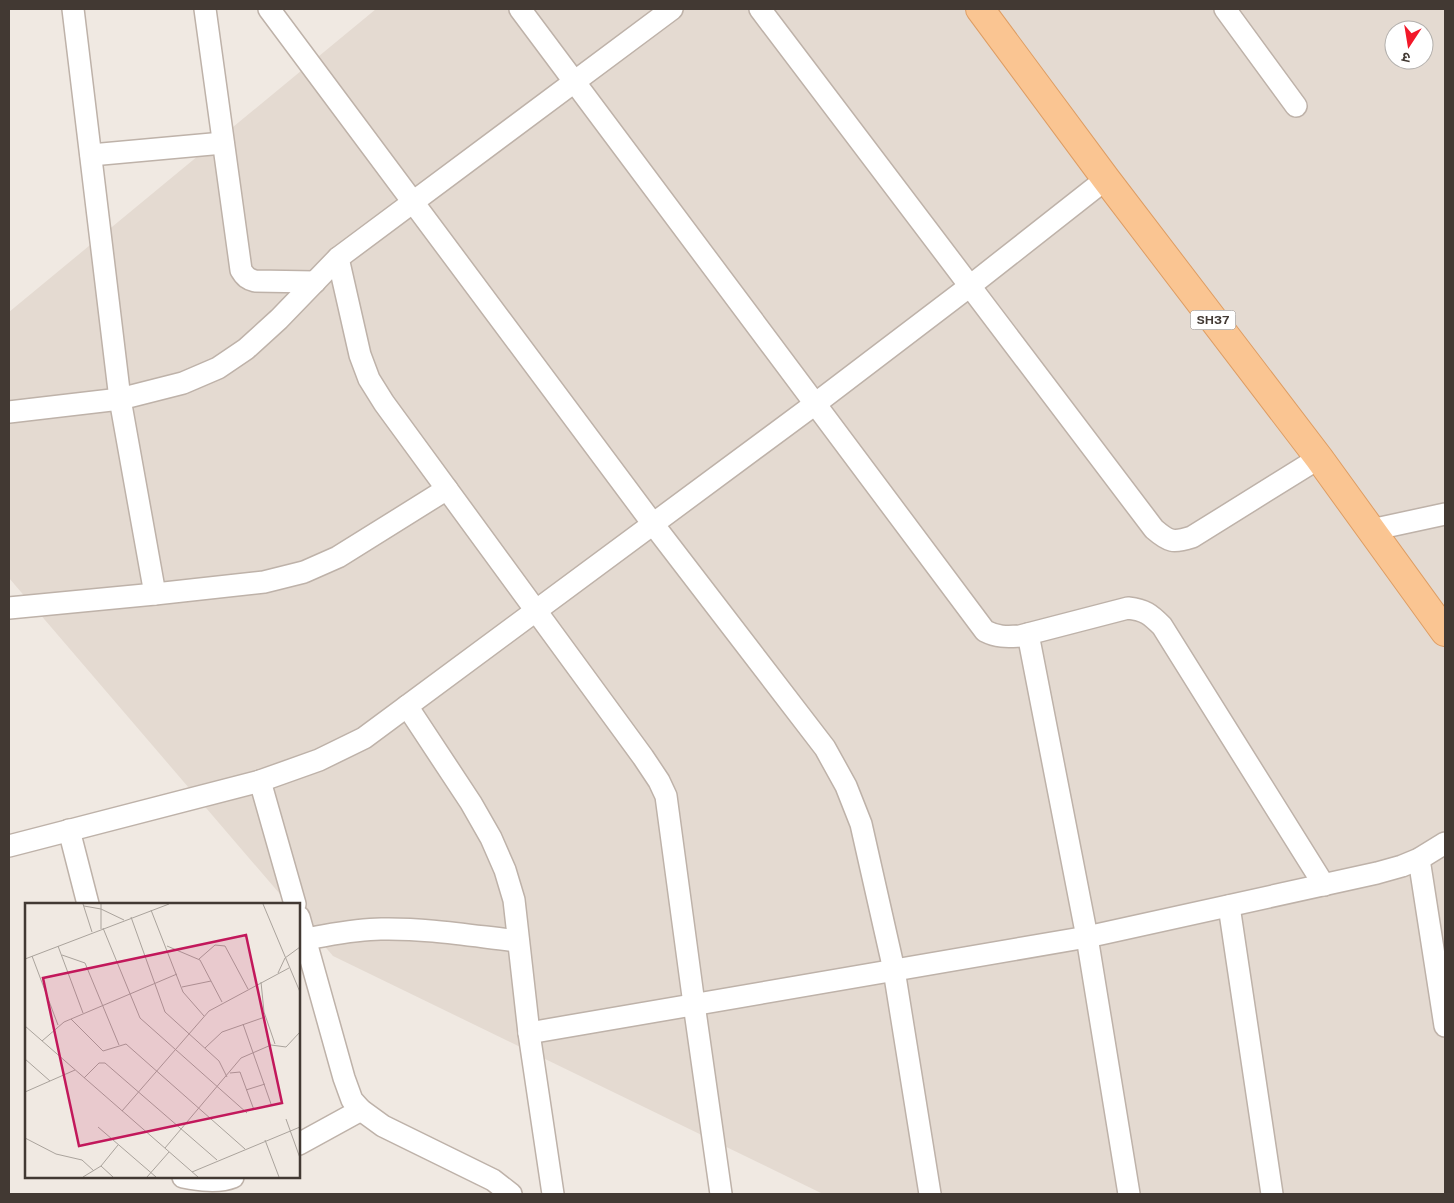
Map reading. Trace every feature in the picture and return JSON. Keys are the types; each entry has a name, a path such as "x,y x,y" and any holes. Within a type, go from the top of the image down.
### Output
{"main road":[{"name":"SH37","path":"980,9 1106,179 1319,458 1445,632"}],"street":[{"path":"73,9 120,399 155,594"},
{"path":"205,9 239,264 248,279 261,282 315,282"},
{"path":"269,9 653,524 825,748 846,786 862,824 894,970 930,1194"},
{"path":"520,9 985,631 1005,638 1028,634 1128,608 1140,610 1151,615 1162,626 1324,885"},
{"path":"9,412 120,399 183,383 218,368 246,349 280,318 338,258 672,9"},
{"path":"760,9 1154,529 1165,539 1177,542 1192,537 1319,458"},
{"path":"1225,9 1296,106"},
{"path":"90,155 223,143"},
{"path":"9,846 260,781 319,760 364,738 815,404 1106,179"},
{"path":"338,258 360,354 369,379 384,403 643,757 659,781 666,796 721,1194"},
{"path":"9,608 264,582 304,572 338,557 448,489"},
{"path":"1371,530 1445,514"},
{"path":"1028,634 1088,937 1129,1194"},
{"path":"407,706 471,803 505,870 514,900 529,1033 553,1194"},
{"path":"260,781 295,903"},
{"path":"68,830 88,903"},
{"path":"529,1033 1088,937 1377,873 1419,859 1445,843"},
{"path":"1419,859 1445,1026"},
{"path":"1229,906 1272,1194"},
{"path":"300,921 344,1078 352,1100 361,1110 383,1126 493,1180 511,1194"},
{"path":"305,939 380,928 426,930 518,941"},
{"path":"300,1143 361,1110"},
{"path":"188,1178 200,1180 230,1178"}],"shaded area":[{"path":"376,9 1445,9 1445,1194 823,1194 333,956 300,918 300,903 288,903 9,578 9,312"}]}
